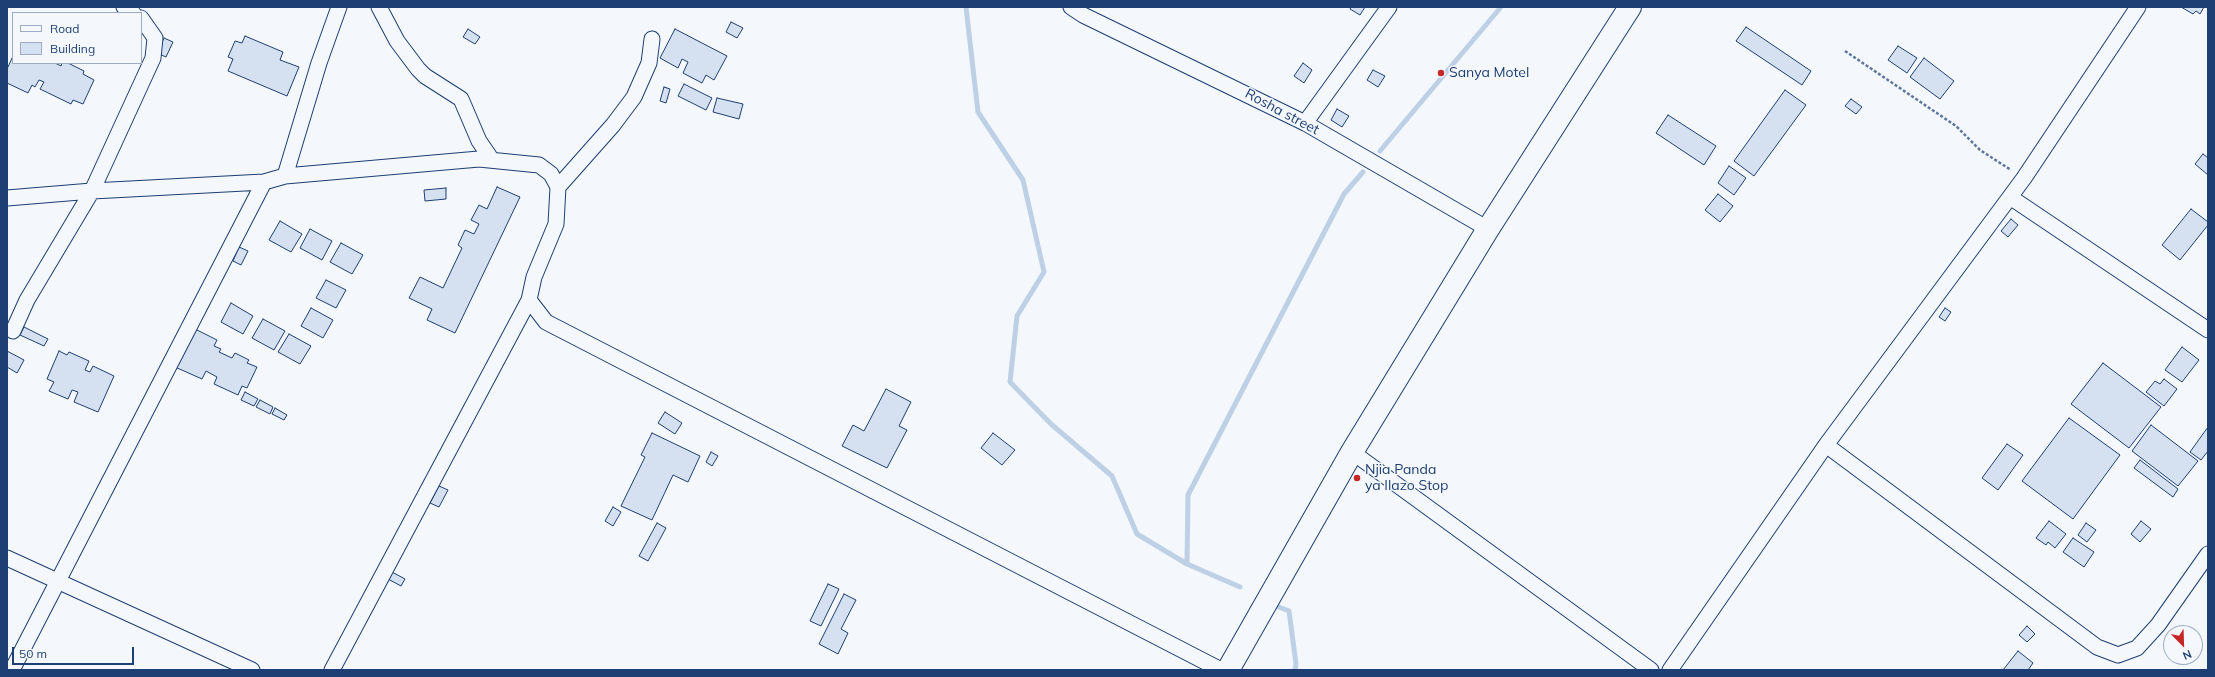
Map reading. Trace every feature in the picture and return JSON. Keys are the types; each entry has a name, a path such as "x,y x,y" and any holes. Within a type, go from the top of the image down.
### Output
{"highway":[{"path":"1228,670 1352,452 1488,229 1630,7"}],"street":[{"path":"285,176 319,63 339,7"},
{"path":"379,7 397,41 418,69 425,76 461,99 479,141 492,160"},
{"name":"Rosha street","path":"1071,7 1083,15 1305,123 1488,229"},
{"path":"1305,123 1390,7"},
{"path":"1670,670 1826,445 2024,178 2138,7"},
{"path":"12,331 27,300 92,191 153,58 155,38 142,19"},
{"path":"558,187 613,125 634,97 649,63 652,39"},
{"path":"7,198 92,191 264,182 285,176 479,158 539,165 551,174 558,187 556,224 534,278 529,300 332,670"},
{"path":"12,670 264,182"},
{"path":"2010,197 2208,330"},
{"path":"529,300 546,322 1221,670"},
{"path":"1826,445 2098,648 2118,655 2137,648 2158,625 2208,554"},
{"path":"1352,452 1651,670"},
{"path":"7,558 252,670"}],"path":[{"path":"1845,51 1956,126 1980,150 2024,178"}],"building":[{"path":"1351,7 1365,7 1360,15 1350,9"},
{"path":"2181,7 2204,7 2200,14 2196,11 2193,14"},
{"path":"731,22 743,28 737,38 726,32"},
{"path":"1746,27 1811,71 1802,85 1736,41"},
{"path":"468,29 480,37 475,44 463,37"},
{"path":"675,29 727,56 714,80 706,75 702,83 683,73 688,62 682,59 678,68 660,58"},
{"path":"245,36 283,52 280,60 299,67 287,96 228,71 233,59 228,57 235,41 242,43"},
{"path":"164,38 173,42 166,57 157,53"},
{"path":"1898,46 1917,58 1907,73 1888,60"},
{"path":"12,58 12,64 57,64 61,66 62,64 70,64 84,71 83,74 94,80 83,104 73,100 71,104 40,89 44,82 39,80 35,87 32,85 28,93 7,83 7,69"},
{"path":"1924,58 1954,81 1940,99 1910,77"},
{"path":"1303,63 1312,70 1304,83 1294,76"},
{"path":"1373,70 1385,76 1378,87 1367,80"},
{"path":"684,84 712,98 706,110 678,96"},
{"path":"664,87 670,89 666,103 660,101"},
{"path":"1785,90 1806,105 1754,176 1734,161"},
{"path":"717,98 743,104 739,119 713,112"},
{"path":"1851,99 1862,107 1856,114 1845,106"},
{"path":"1337,109 1349,116 1342,127 1331,120"},
{"path":"1668,115 1716,146 1704,165 1656,133"},
{"path":"2203,154 2208,158 2208,175 2195,164"},
{"path":"1729,166 1746,178 1734,195 1718,183"},
{"path":"497,187 520,197 455,333 427,320 432,309 409,298 420,277 443,288 462,248 458,245 465,230 474,234 479,224 471,220 479,205 487,209"},
{"path":"446,188 446,199 425,201 424,190"},
{"path":"1718,194 1733,206 1720,222 1705,210"},
{"path":"2191,209 2208,222 2208,225 2180,260 2162,245"},
{"path":"2011,219 2018,225 2008,237 2001,231"},
{"path":"280,221 302,234 291,252 269,240"},
{"path":"310,229 332,241 322,260 300,248"},
{"path":"341,243 363,255 352,274 330,262"},
{"path":"239,247 248,251 241,265 233,261"},
{"path":"326,280 346,290 336,308 316,298"},
{"path":"231,303 253,316 243,334 221,322"},
{"path":"311,308 333,320 323,338 301,326"},
{"path":"1945,308 1951,312 1945,321 1939,317"},
{"path":"263,319 285,331 274,350 252,338"},
{"path":"24,327 48,339 44,346 20,335"},
{"path":"193,328 217,340 214,346 221,349 219,352 232,358 235,353 249,360 247,363 257,367 247,388 242,386 238,395 214,384 217,377 206,371 202,379 175,367"},
{"path":"289,334 311,346 300,364 278,352"},
{"path":"2182,347 2199,360 2182,382 2165,370"},
{"path":"7,351 24,360 17,373 7,367"},
{"path":"59,351 67,355 69,352 89,361 85,370 90,372 93,366 114,376 98,412 74,402 78,392 72,390 68,399 49,391 54,382 47,379"},
{"path":"2103,363 2161,407 2129,448 2071,404"},
{"path":"2164,379 2177,389 2164,406 2146,392 2155,381 2160,384"},
{"path":"886,389 911,402 899,426 907,430 887,468 842,446 853,425 864,431"},
{"path":"245,392 258,399 254,406 241,400"},
{"path":"260,400 273,407 270,414 256,407"},
{"path":"275,408 287,415 284,420 272,414"},
{"path":"665,412 682,423 675,434 658,423"},
{"path":"2069,418 2120,455 2073,519 2022,481"},
{"path":"2151,425 2198,461 2178,486 2132,451"},
{"path":"2208,427 2208,451 2201,460 2190,452"},
{"path":"652,433 700,456 688,482 673,475 652,520 621,506 645,457 641,455"},
{"path":"993,433 1015,450 1002,465 981,448"},
{"path":"2007,444 2023,455 1998,490 1982,478"},
{"path":"711,452 718,456 712,466 706,462"},
{"path":"2140,460 2178,489 2173,497 2134,468"},
{"path":"439,486 448,490 439,507 430,503"},
{"path":"613,507 621,512 613,526 605,521"},
{"path":"2049,521 2066,534 2055,548 2048,542 2046,545 2036,538"},
{"path":"2141,521 2151,529 2140,542 2131,534"},
{"path":"657,523 666,528 648,561 639,556"},
{"path":"2086,523 2096,530 2087,542 2078,535"},
{"path":"2073,538 2094,552 2084,567 2063,552"},
{"path":"392,572 405,579 401,586 388,579"},
{"path":"828,584 839,589 821,626 810,621"},
{"path":"844,594 856,600 841,629 848,633 838,654 819,644"},
{"path":"2027,626 2035,634 2027,642 2019,635"},
{"path":"2018,651 2033,663 2028,670 2003,670"}],"waterway":[{"path":"966,7 978,112 1023,180 1044,272 1017,316 1010,382 1051,424 1112,476 1137,534 1187,564"},
{"path":"1380,151 1501,7"},
{"path":"1240,587 1187,564 1188,495 1344,194 1363,172"},
{"path":"1279,607 1289,611 1296,664 1295,670"}],"place":[{"name":"Sanya Motel","path":"1441,73"},
{"name":"Njia Panda ya Ilazo Stop","path":"1357,478"}]}
